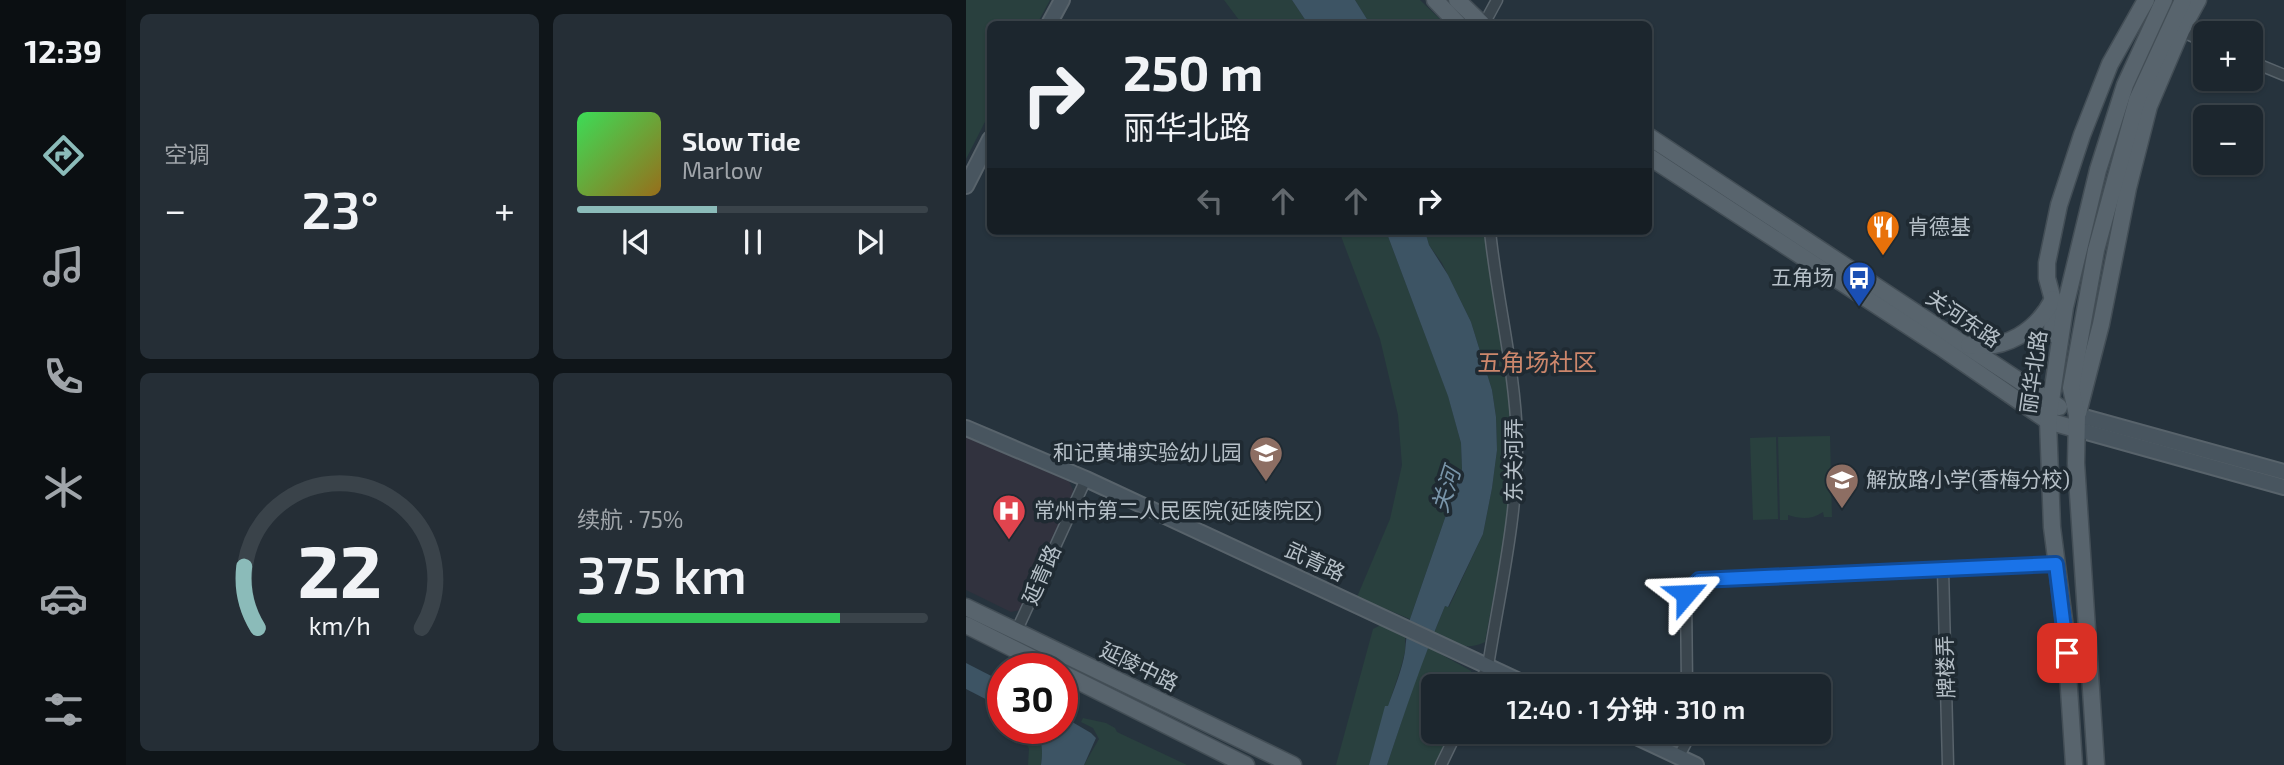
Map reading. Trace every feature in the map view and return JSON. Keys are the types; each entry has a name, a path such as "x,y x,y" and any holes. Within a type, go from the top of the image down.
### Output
{"main road":[{"path":"1435,0 1455,21"},
{"path":"1457,0 1480,21"},
{"path":"2052,403 2053,300 2047,278 2047,263 2059,205 2082,135 2110,64 2146,0"},
{"name":"丽华北路","path":"2074,765 2065,628 2052,527 2048,421 2053,377 2065,307 2098,170 2125,85 2164,0"},
{"name":"丽华北路","path":"2096,765 2079,525 2077,422 2071,388 2096,250 2137,100 2183,0"},
{"path":"2077,422 2101,324 2128,188 2149,106 2197,0"},
{"name":"关河东路","path":"1652,139 1965,344 2077,422"},
{"name":"关河东路","path":"1652,159 1939,346 2048,421 2077,422"},
{"path":"1965,344 1982,347 2001,345 2025,333 2046,313 2079,247"},
{"name":"延陵中路","path":"966,607 1293,765"},
{"path":"966,625 1022,653"},
{"name":"延陵中路","path":"1078,681 1246,765"}],"street":[{"path":"1051,21 1062,0"},
{"path":"1485,21 1497,0"},
{"path":"2181,31 2193,36"},
{"path":"2263,66 2284,75"},
{"path":"966,186 987,144"},
{"name":"东关河弄","path":"1484,674 1488,666 1514,511 1517,468 1513,386 1491,235"},
{"name":"关河东路","path":"2077,422 2284,472"},
{"name":"关河东路","path":"2077,422 2284,487"},
{"name":"武青路","path":"966,429 1086,480 1505,674"},
{"name":"延青路","path":"1016,632 1086,480"},
{"path":"1686,674 1686,594 1699,580 2056,564"},
{"name":"牌楼弄","path":"1943,569 1948,765"},
{"path":"1441,765 1451,744"},
{"path":"1652,744 1696,765"},
{"path":"1679,756 1685,744"}],"shaded area":[{"path":"1292,0 1355,0 1368,21 1306,21"},
{"path":"1388,235 1426,235 1429,245 1448,275 1471,322 1492,390 1497,450 1483,534 1448,607 1445,606 1387,765 1369,765 1385,706 1388,706 1402,666 1410,619 1462,469 1461,443 1448,396"},
{"name":"常州市第二人民医院(延陵院区)","path":"966,437 1069,481 1074,492 1020,610 1011,612 966,590"},
{"path":"966,663 987,674 987,700 966,689"},
{"path":"1078,725 1096,738 1084,765 1041,765 1041,745 1078,744"}],"green space":[{"path":"966,0 1050,0 1039,21 987,21 987,118 966,159"},
{"path":"1224,0 1292,0 1306,21 1240,21"},
{"path":"1355,0 1420,0 1442,21 1368,21"},
{"path":"1341,235 1388,235 1448,395 1461,443 1462,469 1410,619 1357,597 1390,519 1402,465 1398,415 1380,339"},
{"path":"1426,235 1486,235 1507,381 1511,441 1508,514 1485,642 1471,646 1459,645 1434,633 1445,606 1449,607 1483,534 1497,450 1496,417 1492,390 1471,322 1442,263 1429,245"},
{"path":"1830,436 1832,517 1824,517 1823,512 1806,518 1788,515 1788,520 1780,520 1778,437"},
{"path":"1776,437 1778,519 1753,520 1750,438"},
{"path":"1381,625 1405,636 1401,667 1369,765 1336,765 1373,629"},
{"path":"1428,647 1472,674 1421,674 1421,744 1445,744 1434,765 1387,765"},
{"path":"1083,718 1106,723 1117,732 1187,765 1084,765 1099,739 1093,728 1081,722"},
{"path":"1027,744 1041,744 1041,765 1028,765"}],"place":[{"name":"肯德基","path":"1883,257"},
{"name":"五角场","path":"1859,308"},
{"name":"和记黄埔实验幼儿园","path":"1266,483"},
{"name":"解放路小学(香梅分校)","path":"1842,510"},
{"name":"常州市第二人民医院(延陵院区)","path":"1009,541"}],"district":[{"name":"五角场社区","path":"1537,363"}],"route":[{"path":"1686,594 1699,580 2056,564 2067,653"}],"water label":[{"name":"关河","path":"1446,490"}]}
